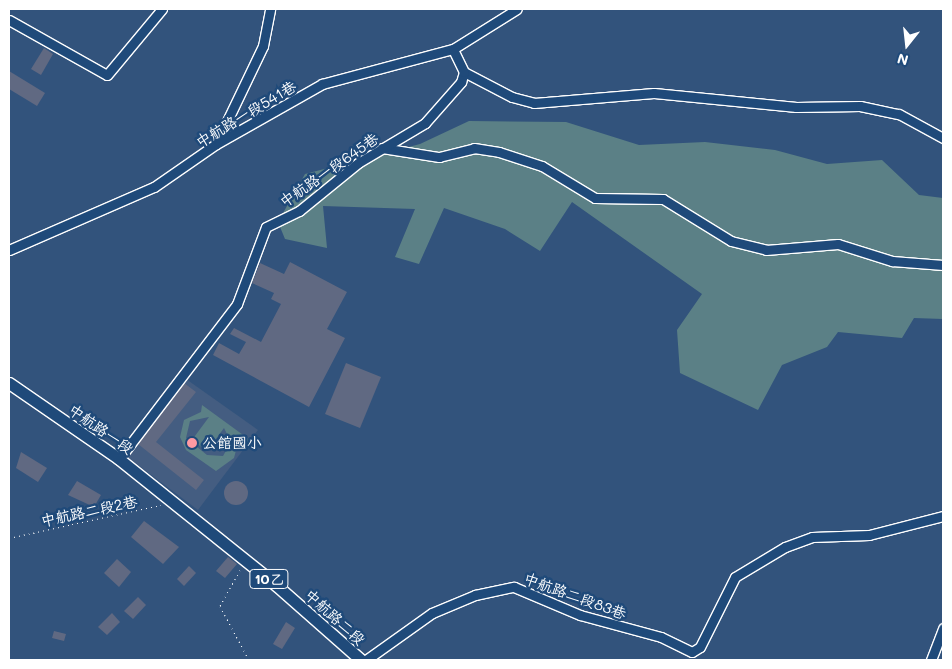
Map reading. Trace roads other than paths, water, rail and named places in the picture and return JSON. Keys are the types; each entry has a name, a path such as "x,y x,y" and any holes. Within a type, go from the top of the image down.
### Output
{"main road":[{"name":"中航路一段","path":"9,383 119,459 173,502"},
{"name":"中航路二段","path":"173,502 361,660"}],"lane":[{"path":"9,20 107,75 162,9"},
{"path":"216,144 263,46 270,9"},
{"path":"517,9 453,49 464,72 512,97 534,103 654,93 796,107 860,106 899,114 943,138"},
{"name":"中航路一段541巷","path":"9,250 154,188 216,144 322,84 453,49"},
{"name":"中航路一段645巷","path":"119,459 237,304 266,227 310,203 330,183 382,148 425,123 461,82 464,72"},
{"path":"382,148 439,157 474,148 500,152 542,166 595,198 663,199 731,241 766,250 838,244 892,261 943,265"},
{"name":"中航路二段83巷","path":"366,660 432,613 475,595 514,587 692,652 700,647 735,577 785,547 812,537 860,536 943,516"},
{"path":"931,660 943,628"}],"place":[{"name":"公館國小","path":"192,443"}]}
